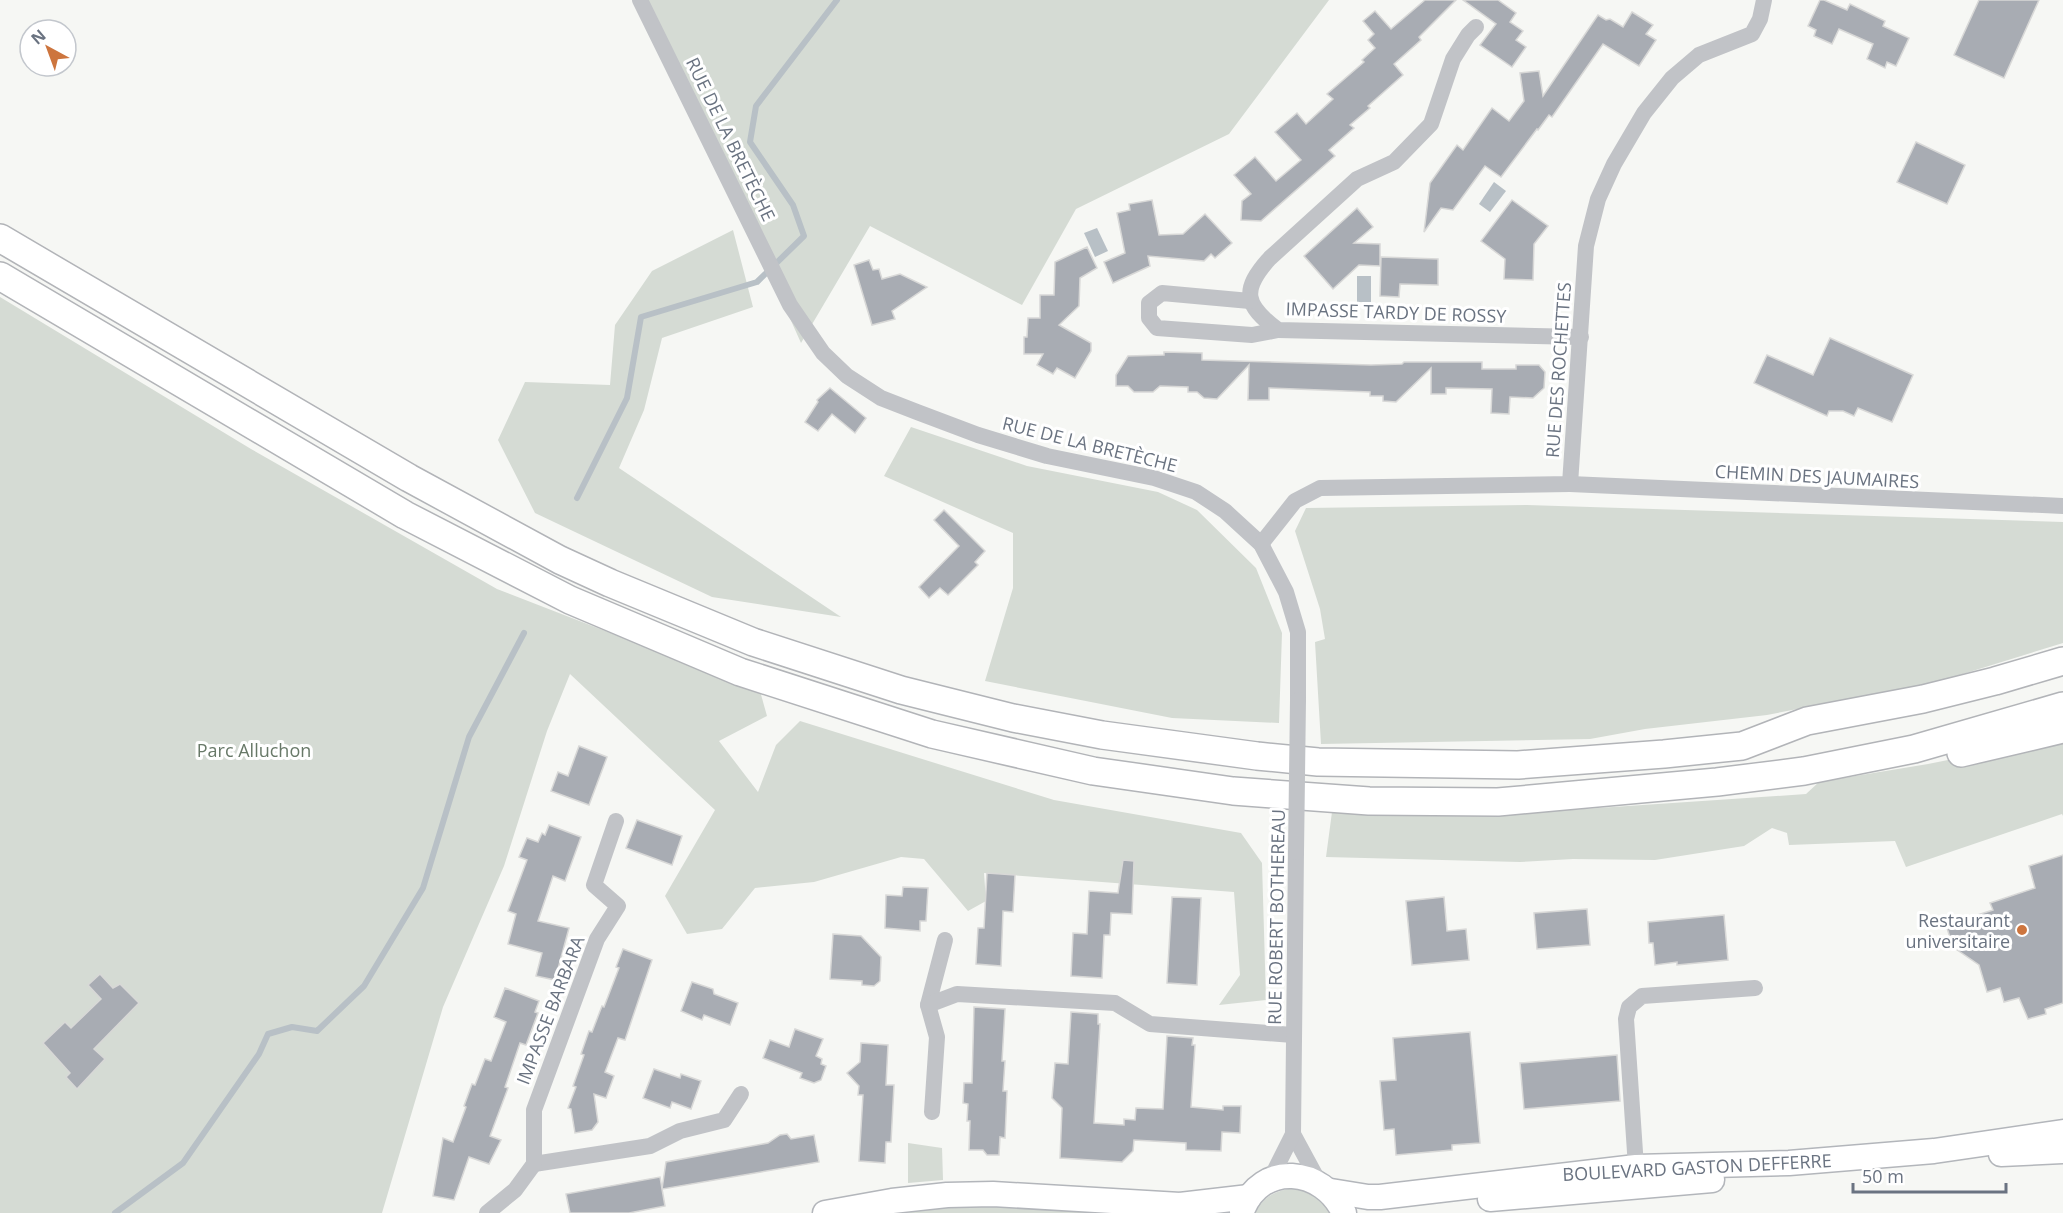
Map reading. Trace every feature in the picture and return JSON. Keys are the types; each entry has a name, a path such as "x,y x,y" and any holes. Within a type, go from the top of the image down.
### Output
{"highway":[{"path":"0,238 409,478 560,560 718,629 901,690 1013,718 1102,735 1318,762 1518,765 1742,746 1903,718 2035,686 2063,676"},
{"path":"0,276 405,515 570,600 740,672 932,734 1093,771 1233,791 1369,801 1498,802 1718,782 1804,771 1914,749 2063,706"},
{"path":"1742,746 1808,721 1923,699 2063,661"},
{"path":"1914,749 1946,757 2063,729"}],"main road":[{"name":"BOULEVARD GASTON DEFFERRE","path":"1270,1180 1286,1176 1303,1177 1325,1187 1368,1197 1380,1197 1636,1167 1800,1162 1934,1151 2063,1132"},
{"name":"BOULEVARD GASTON DEFFERRE","path":"1384,1213 1509,1197 1830,1171 2013,1153 2063,1152"},
{"path":"825,1213 891,1201 946,1195 993,1194 1188,1209 1245,1205 1259,1187 1270,1180"},
{"path":"1325,1187 1339,1202 1344,1213"}],"street":[{"name":"RUE DE LA BRETÈCHE","path":"640,0 790,305 823,353 847,376 881,398 978,435 1047,456 1154,478 1197,492 1226,511 1261,544 1286,592 1298,632 1298,700"},
{"name":"RUE DES ROCHETTES","path":"1261,544 1295,501 1320,488 1569,484 1586,246 1598,200 1614,164 1644,113 1672,78 1699,55 1752,34 1760,19 1764,0"},
{"path":"1278,330 1252,335 1157,328 1149,318 1149,303 1162,293 1250,301 1251,286 1258,272 1270,258 1357,179 1394,162 1431,124 1453,59 1468,35 1476,27"},
{"name":"IMPASSE TARDY DE ROSSY","path":"1250,301 1260,316 1278,330 1581,337"},
{"name":"CHEMIN DES JAUMAIRES","path":"1569,484 2063,506"},
{"name":"RUE ROBERT BOTHEREAU","path":"1270,1180 1293,1134 1298,700"},
{"name":"IMPASSE BARBARA","path":"534,1164 534,1110 597,939 618,906 594,885 616,821"},
{"path":"932,1112 937,1037 927,1005 945,940"},
{"path":"1636,1167 1626,1019 1629,1007 1642,996 1755,988"},
{"path":"927,1005 957,994 1115,1004 1150,1024 1293,1035"},
{"path":"487,1213 515,1190 534,1164 650,1146 680,1131 724,1120 741,1094"},
{"name":"RUE ROBERT BOTHEREAU","path":"1293,1134 1325,1187"}],"green space":[{"path":"633,0 1329,0 1229,134 1076,209 1022,305 870,226 801,343 713,146"},
{"path":"733,230 753,307 662,338 644,410 619,468 841,617 712,597 535,513 498,440 525,382 610,385 615,325 652,271"},
{"name":"Parc Alluchon","path":"0,297 251,449 497,589 760,691 767,716 719,741 758,792 776,745 800,721 1054,800 1241,833 1262,863 1266,1000 1219,1005 1240,975 1234,892 984,873 986,901 968,911 924,859 901,857 814,882 755,888 722,929 687,934 665,896 715,810 570,674 547,731 504,866 443,1007 382,1213 0,1213"},
{"path":"911,427 1027,466 1158,492 1197,510 1256,568 1282,633 1279,723 1172,718 985,681 1013,588 1013,533 884,476"},
{"path":"1527,505 2063,522 2063,643 1937,682 1767,715 1645,729 1590,739 1321,744 1315,642 1325,639 1320,609 1295,531 1306,508"},
{"path":"2063,737 2063,816 2062,814 1906,867 1895,841 1789,845 1787,833 1772,828 1744,846 1655,860 1573,859 1520,862 1326,857 1332,812 1480,816 1806,794 1819,782 1928,764"},
{"path":"908,1143 942,1148 943,1180 908,1183"},
{"path":"1295,1188 1317,1196 1332,1213 1255,1213 1266,1198 1282,1190"},
{"path":"964,1206 1074,1209 1138,1213 883,1213"}],"shaded area":[{"path":"1494,182 1506,191 1490,212 1479,204"},
{"path":"1097,228 1108,251 1095,257 1084,233"},
{"path":"1357,276 1371,276 1371,302 1357,302"}],"building":[{"path":"1425,0 1456,0 1419,37 1421,40 1394,64 1403,75 1368,106 1370,108 1350,125 1354,128 1329,150 1335,156 1261,221 1241,220 1242,201 1251,194 1234,175 1255,157 1276,181 1301,160 1275,132 1297,113 1306,124 1333,99 1327,94 1364,62 1362,60 1375,48 1368,40 1374,34 1363,21 1375,11 1391,29"},
{"path":"1463,0 1498,0 1516,13 1510,22 1523,31 1516,40 1526,47 1512,67 1480,45 1496,24"},
{"path":"1820,0 1847,10 1850,4 1885,21 1883,26 1909,38 1896,66 1887,62 1885,68 1867,59 1873,44 1839,29 1832,44 1814,36 1816,30 1808,26"},
{"path":"1979,0 2039,0 2004,78 1954,55"},
{"path":"1632,12 1653,25 1646,34 1656,40 1639,66 1603,44 1552,117 1549,115 1537,129 1501,177 1485,166 1453,210 1441,208 1424,232 1430,183 1457,145 1463,150 1492,108 1509,121 1524,101 1520,73 1539,71 1543,96 1598,15 1623,27"},
{"path":"1916,142 1965,165 1947,204 1897,182"},
{"path":"1152,200 1159,235 1183,234 1205,214 1232,243 1215,258 1211,254 1204,261 1148,256 1150,266 1113,283 1104,262 1125,253 1117,213 1130,210 1129,204"},
{"path":"1512,200 1548,226 1534,244 1533,280 1504,279 1505,259 1481,241"},
{"path":"1357,208 1373,227 1354,243 1380,244 1380,266 1359,265 1333,289 1304,256"},
{"path":"1087,247 1097,268 1080,278 1079,306 1059,325 1091,343 1091,351 1075,378 1057,368 1053,374 1037,365 1043,354 1024,354 1024,337 1027,337 1028,318 1040,318 1040,295 1054,295 1055,262"},
{"path":"1381,257 1438,259 1438,285 1400,284 1399,297 1380,296"},
{"path":"869,260 873,270 879,269 882,279 900,274 927,287 892,311 895,319 872,325 854,265"},
{"path":"1830,338 1913,375 1892,422 1858,408 1854,416 1843,411 1829,411 1827,416 1754,383 1767,355 1813,375"},
{"path":"1164,352 1202,353 1202,360 1371,365 1402,364 1404,362 1482,362 1482,369 1516,369 1516,365 1539,365 1545,372 1544,388 1533,398 1510,397 1509,414 1491,413 1492,389 1446,388 1446,394 1431,394 1431,368 1396,402 1383,401 1383,396 1370,396 1370,392 1269,388 1269,400 1248,400 1249,365 1217,399 1204,398 1197,392 1188,392 1188,387 1160,386 1153,392 1134,392 1128,386 1116,386 1116,375 1128,356 1164,355"},
{"path":"830,388 866,418 855,433 832,414 818,431 805,422 818,402 817,400"},
{"path":"944,510 985,551 975,562 978,565 948,595 940,588 929,598 919,587 959,546 934,520"},
{"path":"579,746 607,757 589,805 551,791 558,772 568,776"},
{"path":"637,820 682,836 672,865 626,848"},
{"path":"549,825 581,837 565,881 553,876 538,921 569,928 555,980 536,976 542,953 508,944 516,914 508,911 527,860 519,857 527,838 538,842 542,833 545,835"},
{"name":"Restaurant universitaire","path":"2063,855 2063,1003 2045,1009 2046,1014 2028,1019 2019,998 2004,1002 2000,988 1987,992 1979,965 1953,947 1946,925 1993,910 1990,903 2035,888 2029,866"},
{"path":"1123,860 1134,861 1132,914 1111,913 1110,935 1104,935 1102,978 1071,976 1073,933 1087,934 1089,891 1118,893"},
{"path":"987,873 1015,875 1013,912 1003,911 1001,966 976,964 978,928 984,928"},
{"path":"903,887 928,888 926,921 920,921 920,931 885,928 886,895 902,896"},
{"path":"1172,897 1201,898 1197,985 1167,983"},
{"path":"1444,897 1447,931 1466,929 1469,960 1412,965 1406,901"},
{"path":"1587,909 1590,945 1537,949 1534,913"},
{"path":"1724,915 1728,960 1655,965 1653,943 1649,943 1648,922"},
{"path":"833,934 861,936 881,957 880,981 874,986 862,985 862,981 830,979"},
{"path":"623,949 652,960 625,1040 618,1038 605,1072 614,1076 606,1098 594,1094 598,1122 592,1130 575,1133 571,1109 568,1108 584,1055 581,1054 589,1031 592,1032 602,1006 604,1007 619,968 616,967"},
{"path":"100,974 113,988 120,984 139,1003 94,1049 105,1059 77,1089 66,1077 70,1073 43,1043 65,1022 71,1028 101,999 88,985"},
{"path":"692,982 713,989 714,994 738,1003 730,1025 704,1015 702,1020 681,1011"},
{"path":"505,988 539,1001 535,1012 538,1013 526,1045 520,1043 505,1087 508,1088 490,1136 501,1140 489,1164 469,1157 454,1200 433,1196 443,1138 453,1142 472,1084 475,1085 485,1059 491,1061 506,1022 494,1017"},
{"path":"974,1007 1005,1009 1002,1061 1005,1061 1003,1091 1007,1091 1005,1138 1000,1137 999,1155 987,1155 983,1150 969,1150 968,1104 963,1103 964,1083 972,1083"},
{"path":"1071,1012 1098,1014 1098,1024 1100,1024 1094,1123 1124,1125 1124,1119 1135,1120 1136,1108 1163,1109 1167,1036 1193,1038 1192,1045 1195,1045 1191,1107 1223,1110 1223,1106 1241,1106 1240,1133 1222,1132 1221,1151 1186,1150 1186,1143 1134,1140 1133,1151 1122,1162 1060,1158 1062,1108 1052,1098 1055,1063 1068,1064"},
{"path":"795,1029 823,1039 816,1056 822,1059 821,1064 826,1066 821,1080 814,1083 800,1078 802,1073 763,1058 770,1040 789,1047"},
{"path":"1470,1032 1480,1143 1452,1145 1452,1150 1396,1155 1394,1129 1384,1130 1380,1081 1396,1080 1393,1038"},
{"path":"861,1043 888,1045 886,1085 894,1085 891,1142 886,1142 885,1163 859,1161 863,1095 858,1095 859,1086 847,1073 860,1062"},
{"path":"1617,1055 1620,1101 1524,1109 1520,1063"},
{"path":"654,1069 680,1078 681,1074 701,1081 691,1109 672,1102 670,1108 643,1098"},
{"path":"787,1134 791,1139 814,1135 819,1162 662,1189 666,1162 768,1143 780,1135"},
{"path":"660,1177 665,1206 629,1213 570,1213 566,1194"}],"waterway":[{"path":"577,498 627,398 641,317 757,282 804,236 793,205 750,142 756,106 837,0"},
{"path":"115,1213 183,1163 259,1054 268,1034 292,1027 317,1031 364,986 423,888 469,737 524,633"}],"place":[{"name":"Restaurant universitaire","path":"2022,930"}]}
